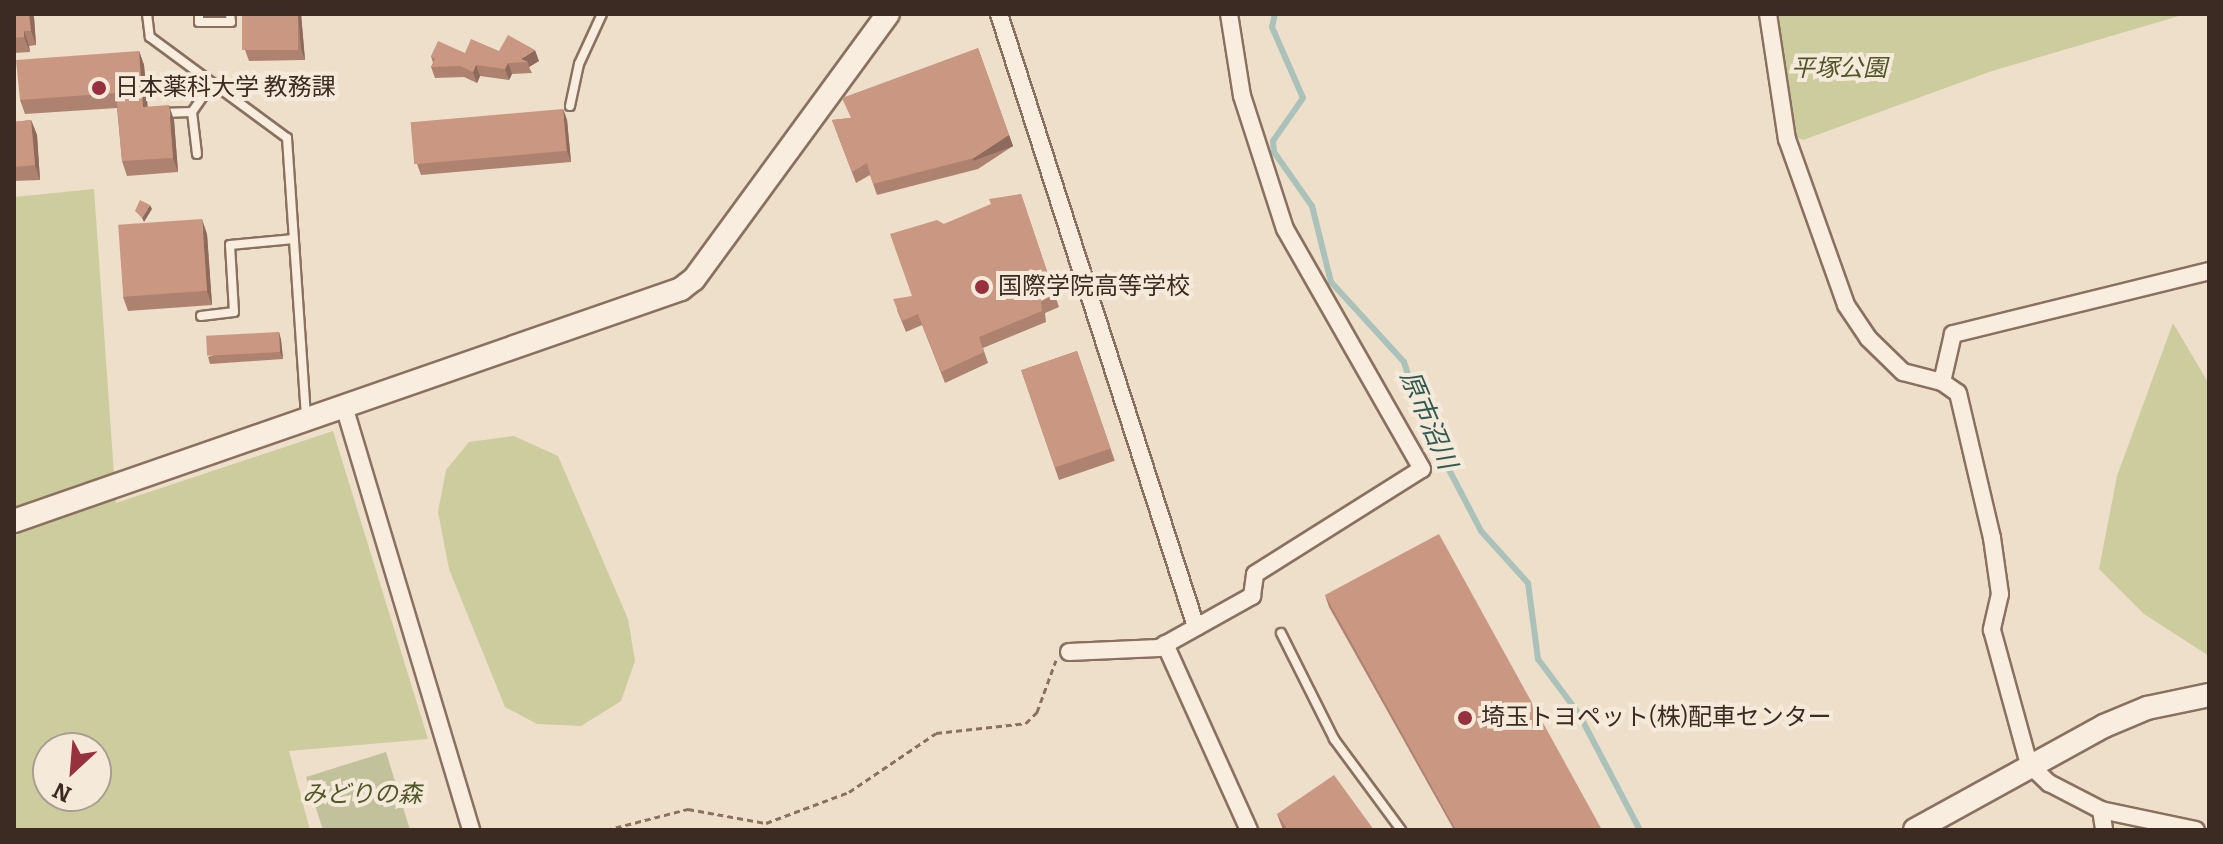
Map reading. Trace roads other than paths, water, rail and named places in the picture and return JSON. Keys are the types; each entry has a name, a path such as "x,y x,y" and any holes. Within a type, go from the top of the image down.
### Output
{"street":[{"path":"14,521 681,289 694,279 888,14"},
{"path":"999,14 1196,627"},
{"path":"1069,652 1165,644 1252,596 1255,574 1422,469 1285,229 1242,96 1229,14"},
{"path":"1768,14 1787,139 1846,305 1868,338 1903,372 1942,382 1958,393 1992,538 2000,594 1992,630 2029,764 2049,783 2101,810 2196,830"},
{"path":"1942,382 1953,334 2209,271"},
{"path":"344,406 471,830"},
{"path":"1165,644 1249,830"},
{"path":"1915,830 2029,764 2147,708 2209,695"},
{"path":"2101,810 2104,830"}],"lane":[{"path":"147,14 150,37 287,138 306,421"},
{"path":"199,14 199,22 231,22 230,14"},
{"path":"570,106 579,64 602,14"},
{"path":"197,154 192,112 212,83"},
{"path":"158,113 192,112"},
{"path":"201,316 234,312 230,245 294,239"},
{"path":"1281,633 1334,739 1401,830"}],"waterway":[{"name":"原市沼川","path":"1275,14 1272,27 1303,98 1273,141 1274,152 1312,206 1331,282 1404,362 1422,418 1481,531 1528,583 1538,659 1579,714 1640,830"}],"place":[{"name":"日本薬科大学 教務課","path":"99,88"},
{"name":"国際学院高等学校","path":"982,287"},
{"name":"埼玉トヨペット(株)配車センター","path":"1465,718"}],"park label":[{"name":"平塚公園","path":"1839,69"},
{"name":"みどりの森","path":"362,795"}]}
